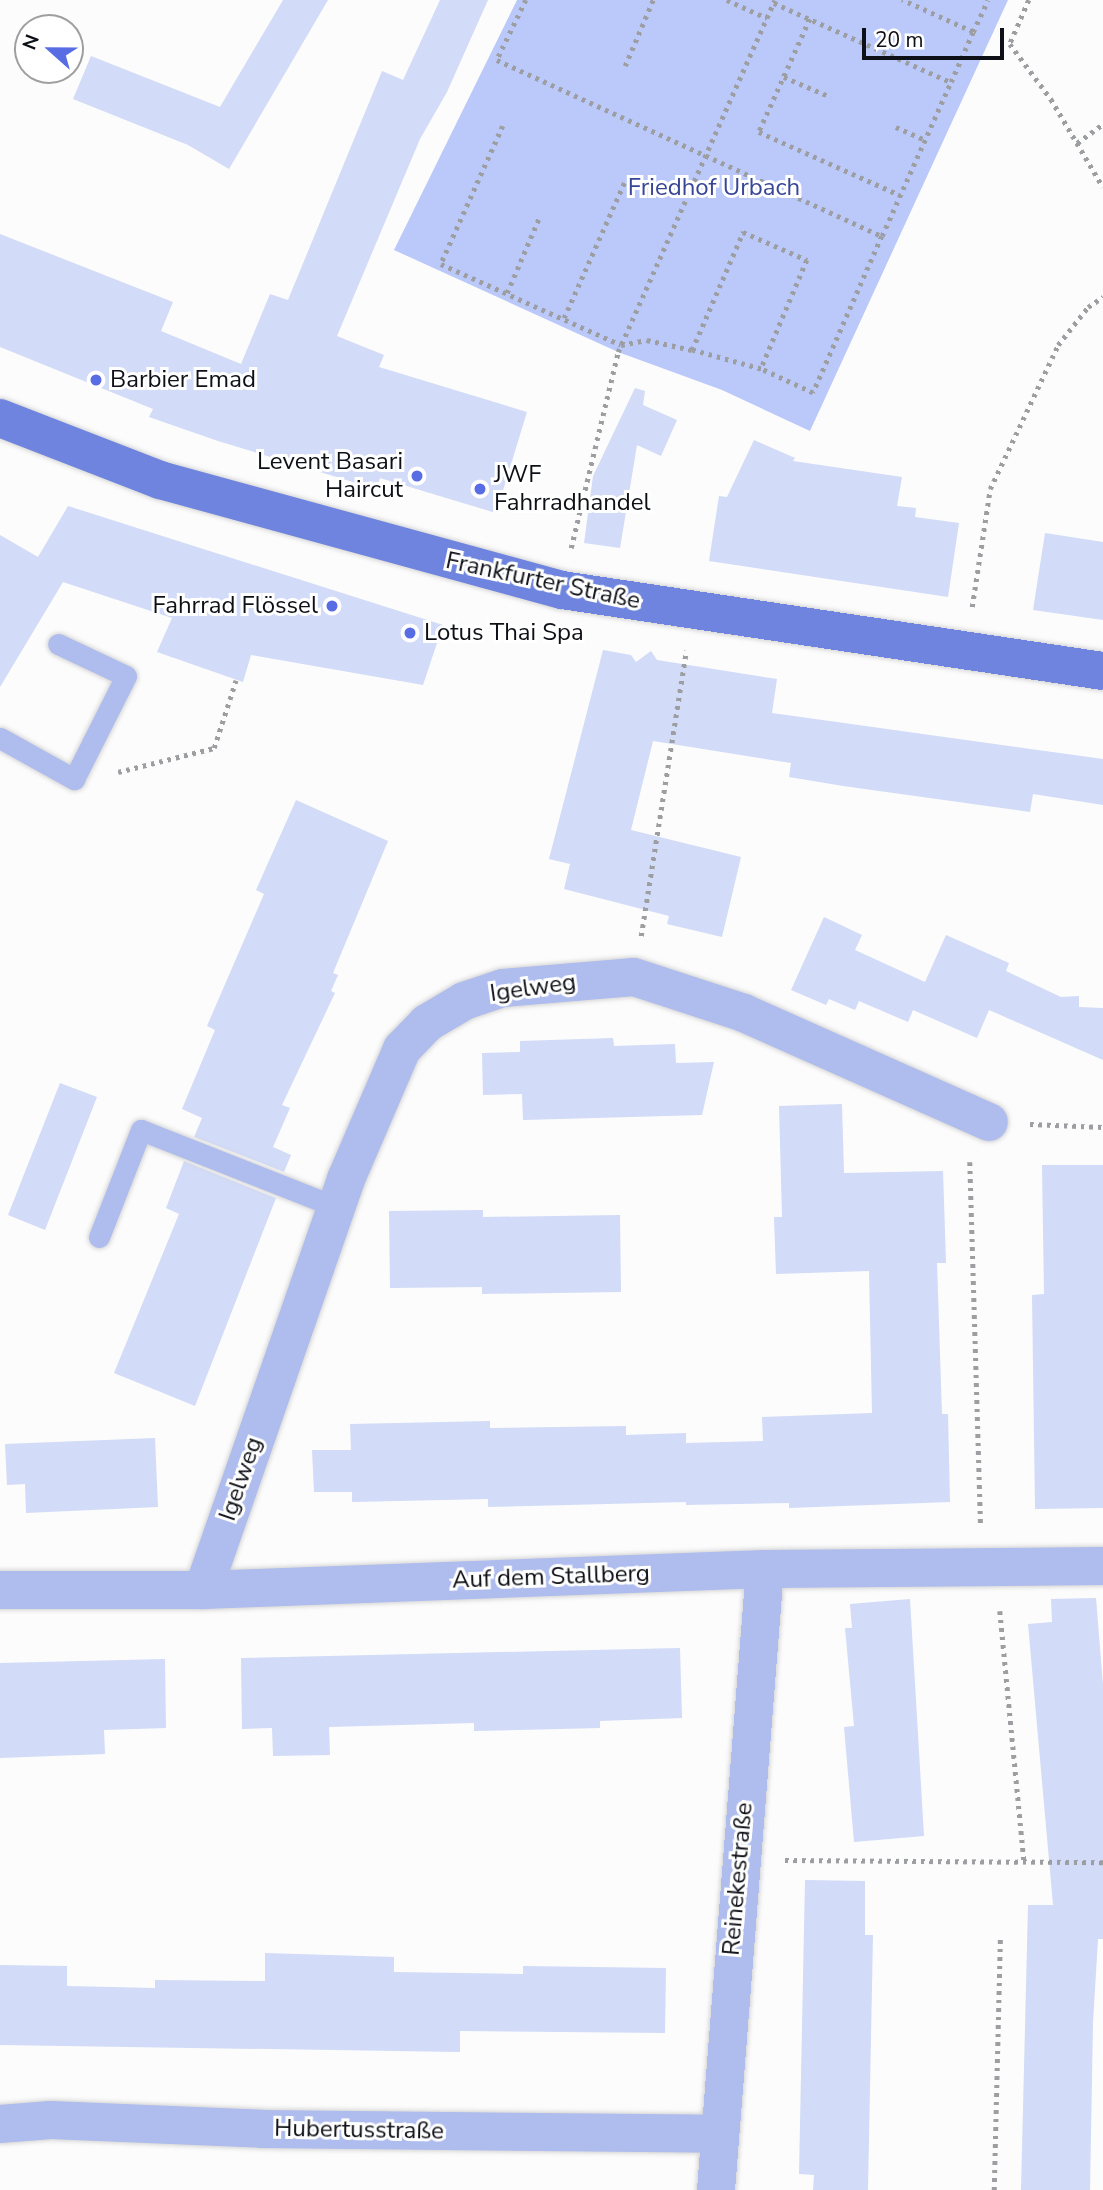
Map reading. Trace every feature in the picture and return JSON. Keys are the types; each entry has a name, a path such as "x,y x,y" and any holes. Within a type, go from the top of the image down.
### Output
{"main road":[{"name":"Frankfurter Straße","path":"0,418 160,480 562,590 692,612 967,649 1103,671"}],"street":[{"name":"Igelweg","path":"203,1590 336,1207 402,1049 427,1023 464,1001 503,988 634,977 744,1013 989,1122"},
{"name":"Auf dem Stallberg","path":"0,1590 203,1590 765,1569 1103,1566"},
{"name":"Reinekestraße","path":"716,2190 739,1859 765,1569"},
{"name":"Hubertusstraße","path":"0,2124 51,2120 262,2129 719,2134"}],"lane":[{"path":"0,738 74,779 126,676 58,644"},
{"path":"99,1237 141,1130 336,1207"}],"path":[{"path":"526,0 497,60 882,236"},
{"path":"625,66 653,0"},
{"path":"727,0 767,18"},
{"path":"902,0 973,32"},
{"path":"503,126 441,264 621,345 647,340 692,350 761,369 813,393 988,0"},
{"path":"1029,0 1010,44 1077,143 1103,187"},
{"path":"562,590 621,345 774,1 951,82"},
{"path":"810,19 759,132 900,195"},
{"path":"784,77 831,97"},
{"path":"1077,143 1103,124"},
{"path":"896,127 925,140"},
{"path":"564,318 625,181"},
{"path":"507,293 539,218"},
{"path":"692,350 743,232 807,260 761,369"},
{"path":"967,649 981,529 990,489 1058,345 1088,307 1103,297"},
{"path":"634,977 692,612"},
{"path":"74,779 214,748 236,680"},
{"path":"1024,1862 989,1568 970,1162 989,1122 1103,1127"},
{"path":"739,1859 1103,1862"},
{"path":"994,2190 1000,1937"}],"green space":[{"name":"Friedhof Urbach","path":"517,0 1008,0 810,431 722,390 618,352 394,250"}],"building":[{"path":"283,0 328,0 229,169 188,145 73,99 79,84 84,84 84,73 91,56 220,107"},
{"path":"440,0 488,0 447,92 420,139 337,336 384,355 379,367 527,412 496,513 380,478 376,489 218,441 149,417 153,409 0,347 0,234 173,302 161,331 241,364 270,294 288,300 382,71 403,80"},
{"path":"635,388 645,391 643,405 677,420 661,456 637,445 620,548 584,543 593,476"},
{"path":"754,440 795,458 793,461 902,477 897,506 916,508 915,517 959,523 948,597 709,561 719,496 727,497"},
{"path":"68,506 443,625 423,685 251,655 243,682 157,652 172,618 63,582 0,687 0,535 38,557"},
{"path":"1045,533 1103,542 1103,620 1033,610"},
{"path":"603,650 631,655 636,662 651,651 657,660 777,679 772,713 1103,759 1103,805 1033,794 1030,812 843,786 789,777 791,763 653,741 631,830 741,857 722,937 667,924 669,916 564,889 570,864 549,859"},
{"path":"296,800 388,841 333,973 338,975 331,991 335,993 282,1105 290,1108 273,1147 291,1155 284,1172 194,1137 202,1118 182,1109 215,1030 207,1026 264,894 256,890"},
{"path":"824,917 862,935 855,950 925,982 946,935 1009,963 1006,971 1061,997 1079,996 1079,1007 1103,1008 1103,1060 989,1010 977,1038 913,1010 908,1022 859,1001 855,1010 829,999 826,1005 791,990"},
{"path":"613,1038 614,1046 675,1044 676,1063 714,1062 702,1115 523,1120 522,1094 483,1095 482,1053 520,1052 520,1041"},
{"path":"60,1083 97,1097 45,1230 8,1215"},
{"path":"842,1104 844,1173 943,1171 946,1263 937,1263 942,1414 948,1414 950,1502 789,1508 789,1503 686,1505 686,1502 488,1507 488,1499 352,1502 352,1492 314,1492 312,1450 351,1450 350,1424 490,1421 490,1428 626,1426 626,1435 686,1433 686,1443 763,1441 762,1417 872,1413 869,1271 776,1274 774,1217 782,1217 779,1106"},
{"path":"184,1161 276,1198 195,1406 114,1373 179,1214 166,1208"},
{"path":"1042,1165 1103,1165 1103,1508 1035,1509 1032,1295 1044,1294"},
{"path":"483,1210 483,1217 620,1215 621,1292 482,1294 482,1287 390,1288 389,1211"},
{"path":"155,1438 158,1507 26,1513 25,1484 7,1485 5,1444"},
{"path":"1096,1598 1103,1685 1103,1939 1098,1939 1093,2022 1090,2190 1021,2190 1028,1905 1053,1905 1028,1624 1052,1622 1051,1599"},
{"path":"910,1599 924,1836 854,1842 844,1727 854,1726 845,1628 852,1628 850,1604"},
{"path":"680,1648 682,1718 600,1721 600,1728 474,1731 474,1723 329,1727 330,1755 273,1756 272,1728 242,1729 241,1658"},
{"path":"165,1659 166,1728 104,1730 105,1754 0,1758 0,1663"},
{"path":"805,1880 865,1881 865,1935 873,1935 868,2190 813,2190 814,2175 799,2174"},
{"path":"265,1953 394,1957 394,1972 523,1974 523,1966 666,1968 665,2033 460,2031 460,2052 0,2045 0,1965 67,1966 67,1986 155,1988 155,1980 265,1981"}],"place":[{"name":"Barbier Emad","path":"96,380"},
{"name":"Levent Basari Haircut","path":"417,476"},
{"name":"JWF Fahrradhandel","path":"480,489"},
{"name":"Fahrrad Flössel","path":"332,606"},
{"name":"Lotus Thai Spa","path":"410,633"}]}
